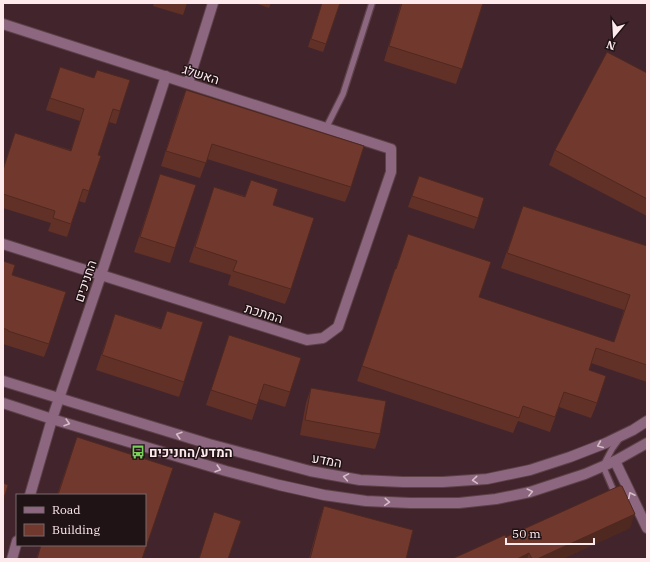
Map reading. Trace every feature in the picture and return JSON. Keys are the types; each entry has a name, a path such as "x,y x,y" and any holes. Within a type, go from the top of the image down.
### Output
{"street":[{"path":"188,83 213,3"},
{"name":"האשלג","path":"3,24 391,149"},
{"name":"החניכים","path":"30,494 52,419 166,76"},
{"name":"המתכת","path":"3,244 306,340 323,338 338,327 391,172 391,149"},
{"name":"המדע","path":"3,381 209,444 310,471 360,480 443,482 487,479 530,470 570,457 623,435 647,421"},
{"path":"3,403 218,469 279,485 324,495 410,503 459,503 530,492 585,474 615,461 647,443"},
{"path":"615,461 647,528"},
{"path":"12,559 16,545"}],"lane":[{"path":"326,128 343,94 372,3"},
{"path":"616,496 603,466 612,449 623,435"}],"building":[{"path":"322,3 340,3 326,44 311,39"},
{"path":"402,3 483,3 462,69 389,46"},
{"path":"607,52 647,73 647,199 555,150"},
{"path":"60,67 94,78 97,70 130,80 120,111 113,109 98,155 101,156 89,191 83,189 71,224 53,218 55,211 3,194 3,170 15,133 71,151 84,109 50,98"},
{"path":"186,90 364,146 351,187 212,144 206,163 166,151"},
{"path":"160,174 196,185 175,248 140,237"},
{"path":"419,176 484,198 478,218 412,196"},
{"path":"251,180 278,189 273,205 314,218 291,289 233,271 237,261 195,247 214,187 245,197"},
{"path":"523,206 647,246 647,365 596,348 589,370 606,376 597,403 564,392 555,417 523,406 519,418 362,366 408,234 491,262 479,297 614,342 630,295 507,253"},
{"path":"3,261 15,265 12,275 66,292 49,344 3,328"},
{"path":"167,311 203,322 184,382 102,355 115,314 161,329"},
{"path":"229,335 301,358 290,392 264,384 257,405 211,390"},
{"path":"311,388 386,401 380,434 305,420"},
{"path":"77,437 173,468 142,559 37,559 41,546 146,546 146,494 58,494"},
{"path":"3,483 8,485 3,501"},
{"path":"619,486 622,486 635,514 537,559 532,559 529,553 517,559 454,559 505,535 506,537"},
{"path":"324,506 413,530 406,559 310,559"},
{"path":"214,512 241,521 228,559 199,559"}],"place":[{"name":"המדע/החניכים","path":"138,452"}]}
